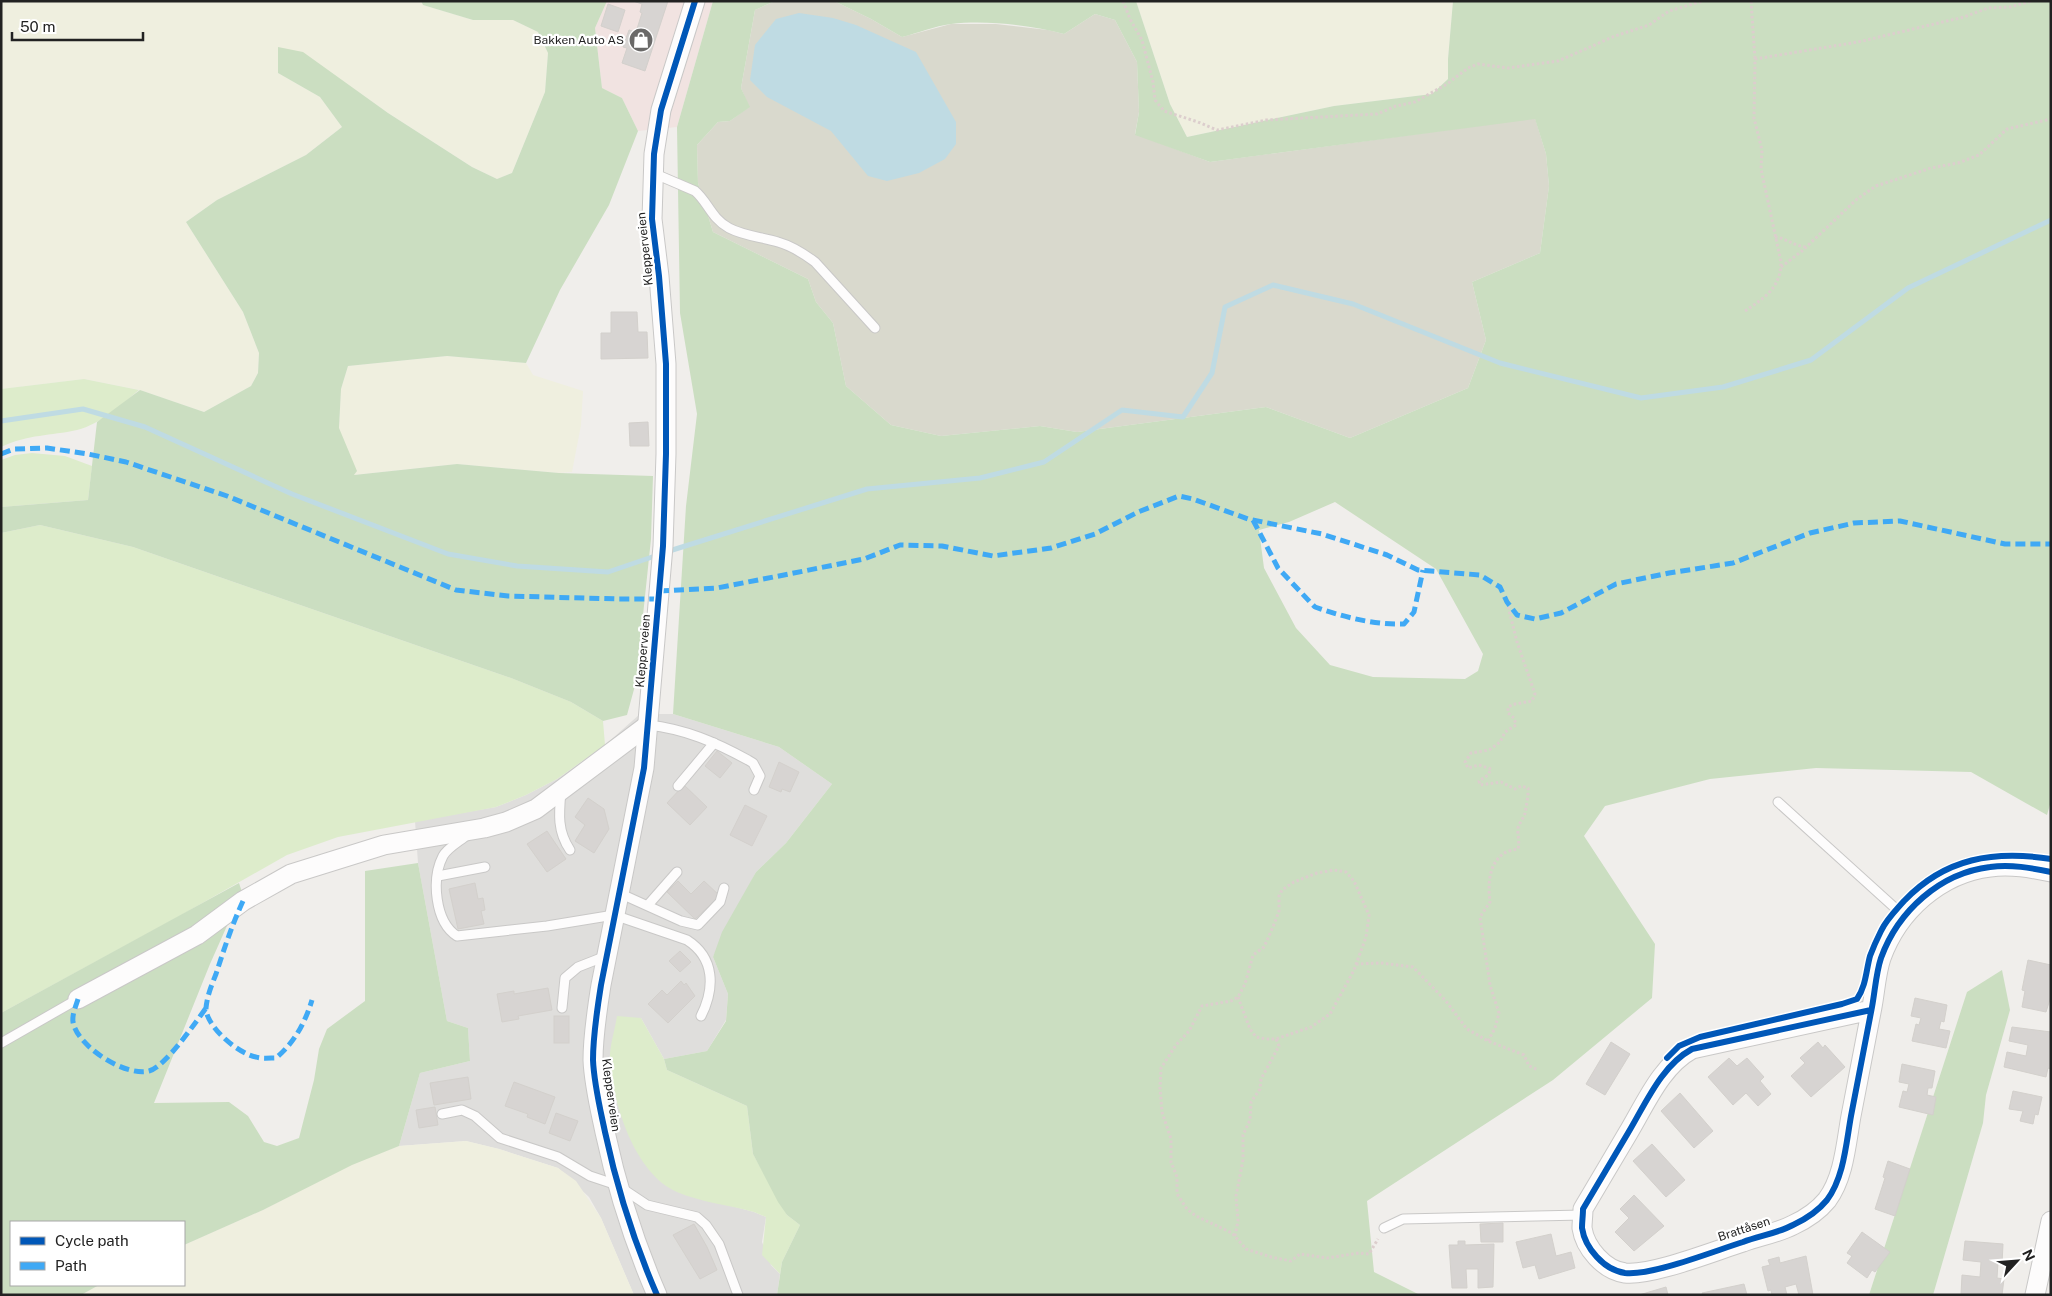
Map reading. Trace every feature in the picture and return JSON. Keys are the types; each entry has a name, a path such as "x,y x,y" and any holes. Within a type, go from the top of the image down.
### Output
{"street":[{"name":"Klepperveien","path":"657,1295 631,1231 617,1185 600,1107 593,1060 596,1014 618,893 638,807 644,768 663,546 666,364 652,219 654,154 661,110 695,1"},
{"path":"78,1000 197,935 243,901 291,874 384,845 470,832 506,822 536,809 648,725"},
{"name":"Brattåsen","path":"1583,1215 1582,1228 1588,1245 1599,1259 1611,1268 1624,1273 1635,1273 1667,1267 1784,1228 1814,1213 1835,1187 1841,1169 1881,959 1893,934 1912,907 1936,886 1961,874 1990,867 2020,866 2051,872"},
{"path":"1583,1215 1583,1209 1653,1090 1677,1059 1692,1048 1872,1010"},
{"path":"2035,1295 2051,1220"}],"lane":[{"path":"653,173 695,191 700,195 711,213 729,228 779,242 803,253 815,262 875,328"},
{"path":"648,725 671,728 701,736 754,763 760,776 754,790"},
{"path":"678,786 714,743"},
{"path":"561,791 560,830 570,850"},
{"path":"1778,802 1905,917"},
{"path":"470,832 444,854 439,868 438,898 450,932 457,936 547,926 614,915 687,940 704,954 711,980 708,999 701,1016"},
{"path":"438,876 485,867"},
{"path":"648,905 677,872"},
{"path":"618,893 681,921 698,925 720,902 724,888"},
{"path":"562,1008 565,978 578,966 607,956"},
{"path":"1,1043 78,1000"},
{"path":"442,1114 462,1110 476,1116 500,1138 558,1157 590,1176 617,1185 647,1205 697,1217 719,1244 738,1295"},
{"path":"1384,1228 1403,1219 1418,1218 1583,1215"}],"path":[{"path":"1123,1 1130,19 1142,40 1153,82 1155,100 1164,112 1217,130 1266,120 1377,114 1396,106 1415,102 1447,84 1468,68 1478,64 1508,68 1558,61 1649,25 1669,11 1703,1"},
{"path":"1745,311 1775,286 1780,277 1781,267 1760,169 1762,150 1754,118 1756,59 1751,1"},
{"path":"1756,59 1858,42 1964,17 1988,8 2010,7 2032,1"},
{"path":"1781,267 1857,199 1876,186 1931,168 1958,163 1979,155 2007,129 2051,119"},
{"path":"1775,237 1782,238 1798,246 1806,246"},
{"path":"1488,1041 1495,1028 1498,1013 1490,985 1480,917 1490,902 1488,883 1496,862 1503,854 1518,849 1520,838 1518,829 1525,812 1525,802 1529,793 1528,788 1521,786 1515,789 1501,782 1480,785 1479,781 1488,775 1491,769 1479,765 1468,768 1465,762 1470,753 1489,750 1500,742 1506,732 1516,725 1514,718 1508,713 1508,707 1532,701 1535,694 1517,642 1507,602"},
{"path":"1238,997 1250,1029 1256,1037 1276,1039 1311,1027 1330,1014 1356,964 1366,937 1369,915 1354,881 1346,872 1334,870 1318,873 1294,882 1282,890 1278,896 1279,911 1273,927 1264,947 1253,955 1238,997 1231,1001 1202,1006 1189,1031 1176,1045 1171,1055 1164,1061 1161,1068 1160,1088 1162,1112 1171,1140 1172,1162 1177,1177 1177,1194 1179,1199 1196,1216 1232,1233 1246,1248 1291,1261 1300,1254 1327,1258 1369,1254 1384,1228"},
{"path":"1356,964 1381,963 1414,967 1446,1000 1467,1029 1488,1041 1524,1055 1529,1066 1538,1070"},
{"path":"1235,1236 1238,1221 1236,1196 1243,1160 1243,1135 1250,1120 1251,1102 1260,1089 1261,1079 1279,1046 1276,1039"}],"shaded area":[{"path":"607,1 713,1 677,127 638,131 622,98 602,88 595,28"},
{"path":"775,1 834,1 902,37 951,24 996,24 1048,30 1064,34 1095,14 1115,20 1137,62 1139,112 1135,134 1210,162 1535,118 1546,154 1549,186 1540,253 1472,282 1486,340 1468,388 1350,438 1266,407 1077,432 1040,426 941,436 891,425 846,386 833,323 816,302 808,279 713,232 698,183 697,145 718,122 730,121 749,107 741,88 755,10"},
{"path":"640,714 673,714 779,747 832,784 786,843 756,872 713,957 728,994 726,1020 707,1051 664,1059 641,1018 676,1191 766,1217 762,1242 771,1265 780,1274 777,1295 634,1295 601,1218 589,1197 558,1168 499,1149 466,1141 399,1146 420,1073 470,1061 468,1028 447,1021 418,863 415,821 496,807 526,795 557,779 605,745"}],"green space":[{"path":"1,1 421,1 423,5 473,20 513,20 538,32 548,53 545,92 512,173 497,179 472,167 388,113 303,53 278,73 320,97 342,127 306,155 217,200 186,222 243,312 259,353 258,373 251,386 204,412 140,390 84,379 1,389"},
{"path":"421,1 607,1 595,28 602,88 622,98 638,131 609,205 560,290 526,363 447,356 348,366 341,389 339,428 357,471 354,475 457,464 559,473 653,476 651,539 636,682 627,715 603,721 571,702 511,678 133,547 40,525 1,533 1,507 88,500 97,422 140,390 204,412 251,386 258,373 259,353 243,312 186,222 217,200 306,155 342,127 320,97 278,73 278,47 303,52 388,113 472,167 497,179 512,173 545,92 548,53 538,32 513,20 473,20 423,5"},
{"path":"713,1 775,1 755,10 741,88 750,107 730,121 718,122 697,145 698,183 713,232 808,279 816,302 833,323 846,386 891,425 941,436 1040,426 1077,432 1266,407 1350,438 1468,388 1486,340 1472,282 1540,253 1549,186 1546,154 1535,119 1210,162 1135,135 1139,112 1137,62 1115,20 1095,14 1064,34 1023,26 965,23 945,25 902,37 834,1 1136,1 1170,104 1187,137 1334,106 1432,94 1448,79 1453,1 2051,1 2051,801 2047,815 1971,772 1816,768 1710,779 1605,806 1584,836 1655,944 1652,998 1553,1080 1367,1201 1374,1272 1420,1295 777,1295 782,1262 800,1225 787,1215 778,1202 753,1154 747,1106 667,1070 664,1059 707,1051 726,1021 728,994 713,957 722,932 756,872 786,843 832,784 779,747 673,714 686,506 697,414 680,313 677,127","holes":["1335,502 1436,569 1483,654 1478,671 1465,679 1373,677 1330,665 1296,628 1264,568 1259,530 1289,522"]},
{"path":"1136,1 1453,1 1448,79 1432,94 1334,106 1187,137 1170,104"},
{"path":"447,356 526,363 533,375 583,391 581,425 572,472 559,473 457,464 353,475 339,428 341,389 348,366"},
{"path":"84,379 139,390 110,413 86,427 67,432 30,437 1,447 1,389"},
{"path":"32,453 65,456 92,466 88,500 1,507 1,460 15,455"},
{"path":"40,525 133,547 511,678 571,702 603,721 605,745 557,779 526,795 496,807 338,837 287,855 1,1013 1,533"},
{"path":"418,863 447,1021 468,1028 470,1061 420,1073 399,1146 352,1165 263,1210 185,1245 185,1221 10,1221 10,1286 97,1286 81,1295 1,1295 1,1013 239,883 242,892 210,964 154,1103 229,1102 248,1116 264,1142 277,1146 299,1138 314,1080 319,1049 327,1029 365,1001 365,871"},
{"path":"2002,970 2010,1010 1986,1095 1983,1123 1933,1295 1869,1295 1967,992"},
{"path":"617,1016 641,1018 664,1059 667,1070 747,1106 753,1154 787,1215 800,1225 782,1262 780,1274 762,1255 766,1217 754,1212 705,1201 677,1192 662,1183 638,1153 628,1135 621,1116 612,1078 610,1056"},
{"path":"466,1141 499,1149 558,1168 576,1181 601,1218 634,1295 81,1295 97,1286 185,1286 185,1245 263,1210 352,1164 399,1146"}],"water":[{"path":"799,13 833,18 856,25 916,52 956,122 956,144 945,159 919,173 887,181 868,176 831,131 767,97 750,80 755,45 776,19"}],"building":[{"name":"Bakken Auto AS","path":"633,1 668,1 645,71 622,63 627,48 623,47 629,30 636,32 642,13 640,12 642,4"},
{"path":"608,4 625,10 618,32 601,26"},
{"path":"611,312 637,312 638,332 647,332 648,358 601,359 601,333 611,333"},
{"path":"648,422 649,446 630,446 629,423"},
{"path":"717,751 732,763 720,778 705,766"},
{"path":"779,762 799,772 790,792 782,789 781,792 769,787"},
{"path":"684,785 707,807 690,825 667,803"},
{"path":"588,798 604,809 609,829 594,853 575,841 585,825 575,817"},
{"path":"745,805 767,816 752,846 730,835"},
{"path":"547,831 566,859 547,872 527,844"},
{"path":"678,881 691,894 704,881 720,896 695,919 667,892"},
{"path":"475,883 478,899 483,898 485,910 481,911 484,924 458,929 449,889"},
{"path":"680,951 691,962 680,972 669,961"},
{"path":"2028,960 2051,965 2051,996 2046,1012 2022,1007 2025,991 2022,990"},
{"path":"681,981 684,985 686,983 695,996 668,1023 648,1004 662,990 667,995"},
{"path":"548,988 552,1010 518,1016 519,1019 502,1022 497,994 514,991 514,994"},
{"path":"1915,998 1947,1005 1944,1022 1941,1021 1939,1029 1950,1031 1946,1048 1912,1041 1916,1024 1919,1025 1921,1018 1911,1016"},
{"path":"554,1016 569,1016 569,1043 554,1043"},
{"path":"2012,1027 2051,1032 2051,1069 2048,1068 2046,1077 2004,1067 2007,1052 2026,1056 2028,1045 2009,1041"},
{"path":"1611,1042 1630,1054 1605,1095 1586,1084"},
{"path":"1818,1042 1823,1048 1825,1045 1845,1067 1811,1097 1791,1076 1805,1063 1800,1058"},
{"path":"1729,1058 1737,1066 1747,1058 1764,1077 1760,1081 1771,1094 1758,1106 1746,1093 1733,1105 1708,1077"},
{"path":"1902,1064 1935,1071 1932,1088 1928,1088 1927,1095 1936,1097 1933,1115 1899,1107 1903,1091 1907,1092 1909,1084 1899,1082"},
{"path":"468,1077 471,1099 434,1105 430,1083"},
{"path":"514,1082 555,1097 545,1124 527,1117 528,1114 505,1106"},
{"path":"2013,1091 2042,1097 2038,1115 2035,1114 2033,1124 2020,1121 2023,1111 2009,1109"},
{"path":"1680,1093 1713,1131 1694,1148 1661,1111"},
{"path":"435,1107 438,1125 419,1128 416,1110"},
{"path":"556,1113 578,1121 570,1141 549,1133"},
{"path":"1652,1144 1685,1180 1666,1197 1633,1161"},
{"path":"1888,1161 1910,1169 1895,1216 1875,1209 1885,1178 1883,1177"},
{"path":"1634,1195 1664,1226 1634,1251 1615,1232 1629,1218 1620,1209"},
{"path":"1503,1223 1503,1242 1481,1242 1480,1224"},
{"path":"694,1224 717,1270 700,1279 673,1235"},
{"path":"1862,1232 1890,1252 1875,1272 1872,1270 1867,1278 1847,1263 1852,1256 1847,1253"},
{"path":"1551,1234 1556,1256 1571,1252 1575,1268 1539,1279 1535,1265 1523,1268 1516,1242"},
{"path":"1458,1241 1465,1241 1465,1245 1494,1244 1493,1287 1478,1288 1478,1269 1466,1269 1467,1288 1452,1288 1449,1245 1458,1245"},
{"path":"1965,1241 2003,1244 2002,1264 1998,1263 1997,1278 2004,1279 2002,1295 1961,1295 1962,1275 1980,1277 1981,1262 1963,1260"},
{"path":"1806,1256 1813,1295 1799,1295 1796,1284 1785,1287 1787,1295 1772,1295 1771,1290 1768,1291 1762,1267 1770,1265 1768,1260 1779,1257 1780,1263"},
{"path":"1744,1284 1747,1295 1703,1295 1702,1293"},
{"path":"1666,1287 1668,1295 1639,1295"}],"waterway":[{"path":"666,552 867,489 980,478 1044,462 1122,410 1183,417 1212,373 1225,307 1273,285 1353,304 1500,363 1641,398 1723,387 1811,360 1908,288 2051,220"},
{"path":"1,421 83,409 145,427 292,494 448,554 517,566 608,572 658,555"}],"marked path":[{"path":"1,454 14,449 47,448 126,462 227,496 456,590 508,596 659,599"},
{"path":"659,591 717,588 864,559 900,545 942,546 993,556 1051,548 1095,534 1138,512 1179,496 1193,499 1248,519 1322,534 1387,555 1418,570 1480,575 1500,587 1507,602 1517,615 1535,619 1561,613 1616,584 1733,563 1810,533 1854,523 1900,521 2005,544 2051,544"},
{"path":"1253,520 1278,568 1315,607 1337,614 1370,622 1404,624 1414,612 1423,570"},
{"path":"243,901 228,937 209,995 206,1008 211,1023 225,1039 241,1051 258,1058 276,1058 298,1032 312,1000"},
{"path":"78,999 73,1022 76,1031 83,1041 104,1058 139,1072 149,1071 164,1061 206,1008"}],"cycle path":[{"path":"657,1295 627,1215 615,1174 598,1096 593,1051 601,985 644,768 663,546 666,364 652,219 654,154 661,110 695,1"},
{"path":"1667,1058 1679,1046 1700,1037 1857,999 1864,984 1870,956 1878,937 1891,915 1920,886 1936,875 1971,860 1990,857 2030,856 2051,859"},
{"path":"1871,1010 1692,1049 1671,1065 1655,1086 1583,1209 1582,1228 1584,1236 1597,1257 1610,1268 1617,1271 1625,1273 1651,1271 1787,1228 1816,1211 1833,1191 1841,1171 1846,1149 1851,1116 1872,1007 1879,964 1898,925 1923,897 1954,877 1990,867 2006,866 2051,872"}],"place":[{"name":"Bakken Auto AS","path":"641,40"}]}
